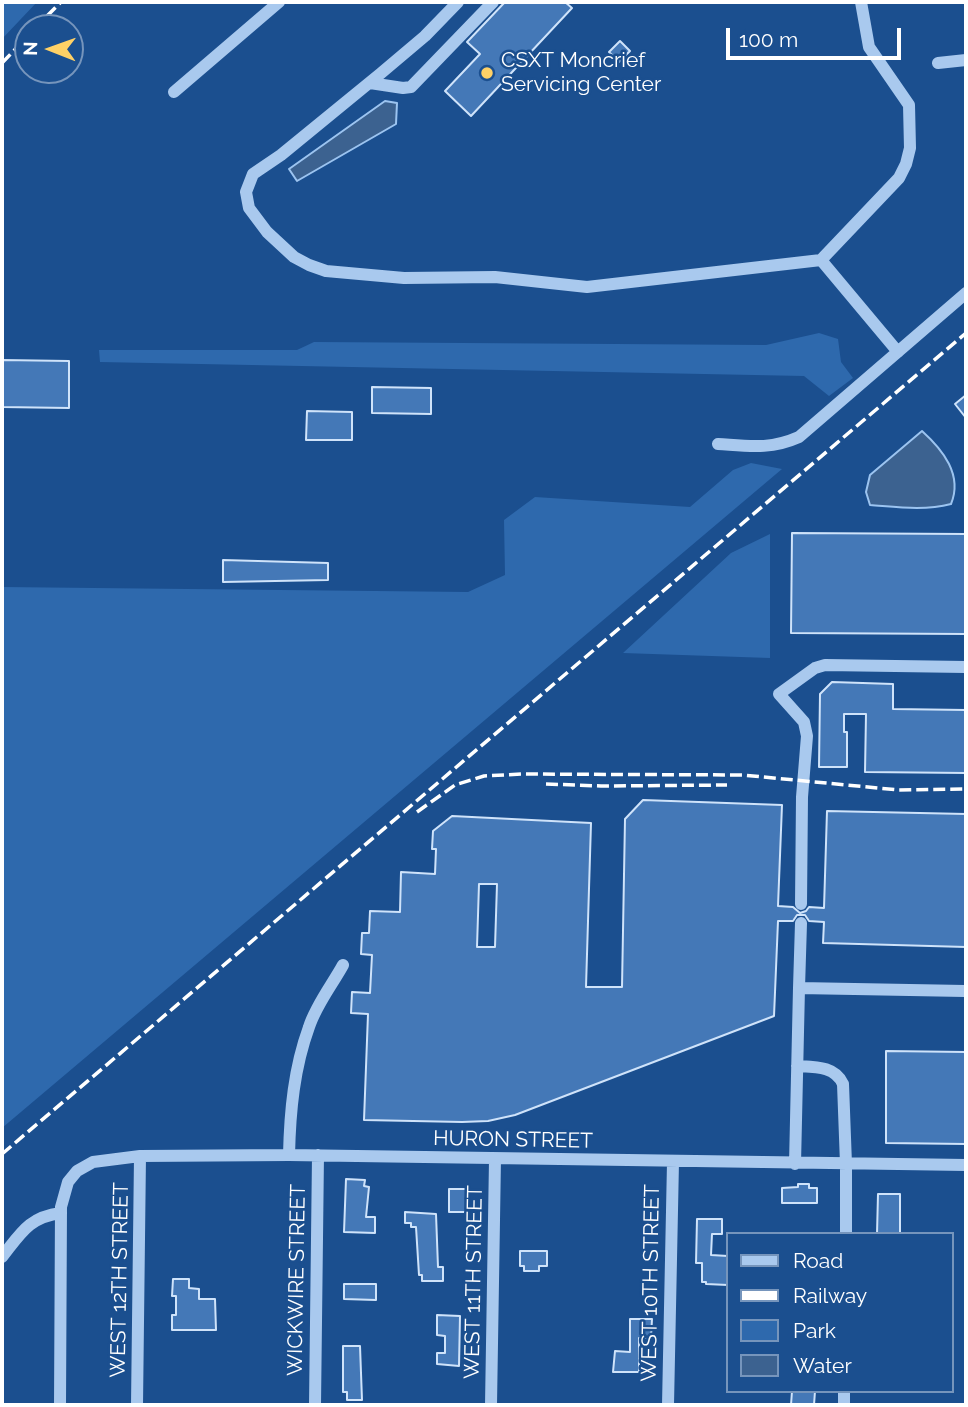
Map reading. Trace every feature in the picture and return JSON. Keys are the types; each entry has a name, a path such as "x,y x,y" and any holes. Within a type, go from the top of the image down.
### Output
{"street":[{"path":"174,92 279,2"},
{"path":"458,2 425,36 370,83 281,155 253,174 248,183 248,203 255,216 280,246 309,265 326,271 404,278 495,277 587,287 821,260 899,178 910,148 909,105 869,47 861,2"},
{"path":"370,83 411,87 493,2"},
{"path":"938,63 966,60"},
{"path":"821,260 898,352"},
{"path":"718,444 766,447 782,445 799,437 966,293"},
{"path":"801,904 802,797 807,736 804,722 779,694 815,668 825,665 966,667"},
{"path":"795,1164 800,923"},
{"path":"289,1155 290,1114 295,1077 309,1024 343,965"},
{"path":"799,988 965,991"},
{"path":"797,1066 822,1067 840,1076 843,1084 846,1232"},
{"name":"HURON STREET","path":"61,1213 63,1194 77,1171 93,1162 140,1156 318,1155 966,1165"},
{"name":"WICKWIRE STREET","path":"315,1405 318,1155"},
{"name":"WEST 12TH STREET","path":"137,1405 140,1156"},
{"name":"WEST 11TH STREET","path":"491,1405 495,1159"},
{"name":"WEST 10TH STREET","path":"668,1405 673,1162"},
{"path":"2,1257 29,1224 45,1215 61,1213 60,1405"}],"green space":[{"path":"2,2 37,2 26,14 14,14 14,26 2,39"},
{"path":"819,333 838,339 841,362 853,378 829,396 804,376 100,362 99,350 297,350 314,342 766,345"},
{"path":"751,463 782,469 2,1128 2,587 468,592 505,575 504,520 535,497 690,507 733,470"},
{"path":"770,534 770,658 623,653 731,553"}],"water":[{"path":"385,101 397,103 396,124 297,181 289,169"},
{"path":"922,431 944,455 953,473 954,493 951,504 921,508 870,505 866,492 870,475"}],"building":[{"name":"CSXT Moncrief Servicing Center","path":"505,2 565,2 572,8 471,116 445,91 480,54 467,42"},
{"path":"620,41 630,51 619,62 609,52"},
{"path":"2,360 69,361 69,408 2,407"},
{"path":"372,387 431,388 431,414 372,413"},
{"path":"966,395 966,418 955,404"},
{"path":"307,411 352,412 352,440 306,440"},
{"path":"792,533 966,534 966,634 791,633"},
{"path":"223,560 328,563 328,580 223,582"},
{"path":"832,682 893,684 893,709 966,710 966,773 865,772 866,714 844,714 847,767 819,767 820,694"},
{"path":"643,800 782,805 778,906 793,907 800,913 809,907 824,908 827,811 966,814 966,947 823,943 824,922 809,921 805,915 797,915 793,921 778,921 774,1016 515,1115 488,1121 462,1122 364,1120 368,1014 351,1013 352,992 370,993 372,955 361,954 362,933 369,933 370,911 400,912 401,872 435,874 436,849 432,849 433,831 452,816 591,823 586,987 622,987 625,819","holes":["479,884 497,884 495,947 477,947"]},
{"path":"886,1051 966,1052 966,1144 886,1143"},
{"path":"346,1179 365,1180 364,1186 369,1187 366,1217 375,1217 375,1233 344,1232"},
{"path":"798,1184 809,1184 809,1188 817,1188 817,1203 782,1203 782,1188 798,1187"},
{"path":"449,1189 469,1189 469,1212 449,1212"},
{"path":"878,1194 900,1194 900,1232 877,1232"},
{"path":"405,1212 436,1214 438,1267 443,1267 443,1281 422,1281 422,1275 419,1275 416,1227 405,1223"},
{"path":"697,1219 722,1219 722,1234 712,1234 711,1255 726,1256 726,1285 702,1282 702,1263 696,1263"},
{"path":"520,1251 547,1251 547,1266 539,1266 539,1271 524,1271 524,1266 520,1266"},
{"path":"173,1279 189,1279 189,1288 199,1289 199,1299 215,1299 216,1330 172,1330 172,1315 176,1315 176,1296 172,1296"},
{"path":"344,1284 376,1284 376,1300 344,1299"},
{"path":"437,1315 460,1316 459,1366 437,1364 437,1353 445,1353 445,1336 437,1335"},
{"path":"630,1319 652,1319 651,1338 639,1338 639,1372 613,1372 615,1351 630,1352"},
{"path":"343,1346 360,1346 362,1400 347,1400 347,1392 343,1392"},
{"path":"792,1393 815,1393 814,1405 791,1405"}],"railway":[{"path":"49,14 61,2"},
{"path":"2,63 14,51"},
{"path":"2,1154 966,333"},
{"path":"417,812 455,785 484,776 523,774 742,775 899,790 966,789"},
{"path":"546,784 727,785"}],"place":[{"name":"CSXT Moncrief Servicing Center","path":"487,73"}]}
